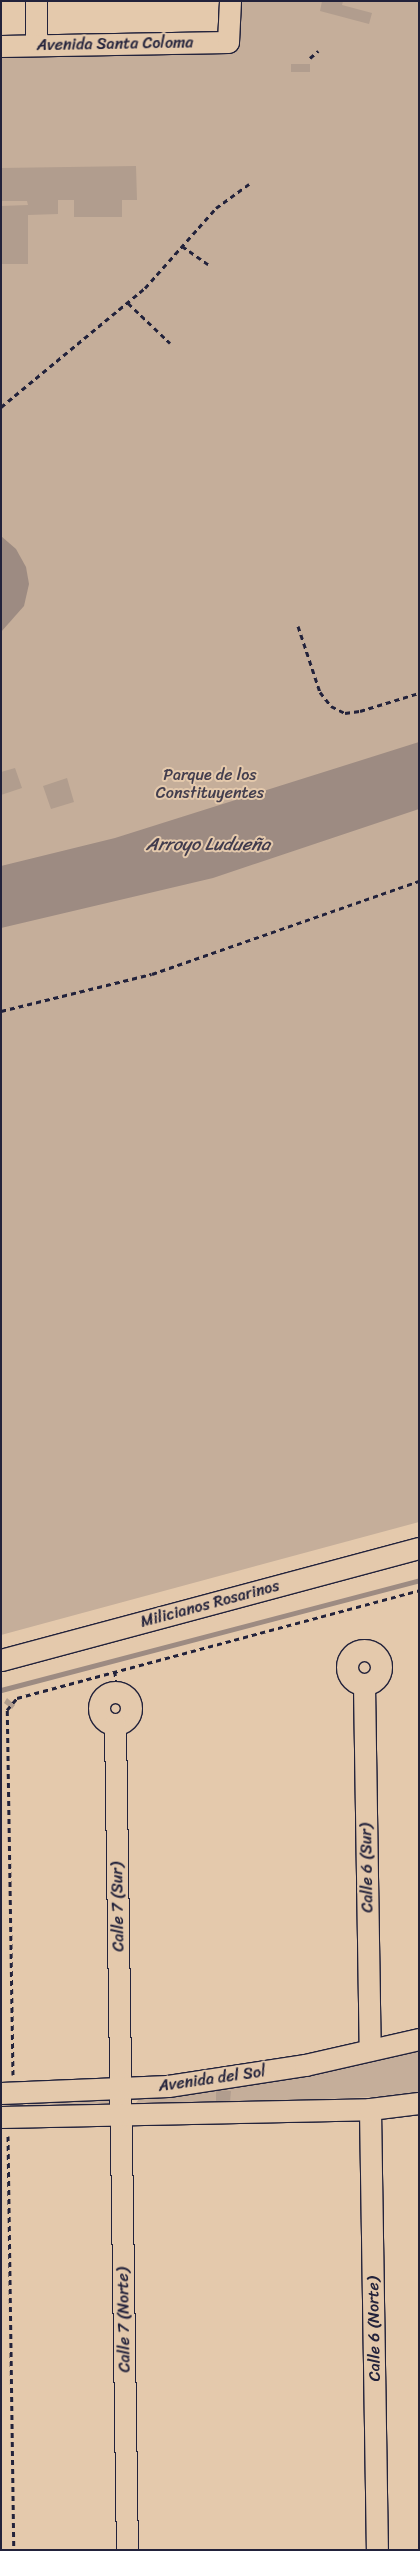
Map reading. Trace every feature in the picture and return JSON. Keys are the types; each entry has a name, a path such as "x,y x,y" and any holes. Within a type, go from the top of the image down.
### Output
{"street":[{"path":"36,1 36,45"},
{"name":"Avenida Santa Coloma","path":"1,46 228,42 230,1"},
{"name":"Milicianos Rosarinos","path":"1,1660 419,1548"},
{"name":"Calle 7 (Sur)","path":"115,1681 104,1696 99,1708 103,1720 115,1725 120,2090"},
{"name":"Calle 6 (Sur)","path":"364,1685 370,2050"},
{"name":"Avenida del Sol","path":"1,2093 120,2090 168,2086 305,2065 419,2039"},
{"name":"Calle 7 (Norte)","path":"120,2090 127,2550"},
{"name":"Avenida del Sol","path":"6,2124 121,2115 370,2109 419,2103"},
{"name":"Calle 6 (Norte)","path":"370,2109 377,2550"}],"path":[{"path":"310,58 318,51"},
{"path":"1,407 128,302 216,208 249,184"},
{"path":"182,246 208,264"},
{"path":"128,302 170,343"},
{"path":"298,626 320,692 331,706 345,713 360,711 419,693"},
{"path":"1,1011 152,974 419,881"},
{"path":"6,2124 8,2134 14,2550"}],"green space":[{"name":"Parque de los Constituyentes","path":"230,1 419,1 419,1522 1,1635 1,46 228,42"},
{"path":"419,2050 419,2095 141,2107 136,2103 141,2096 313,2074"},
{"path":"111,2098 114,2107 32,2110 27,2105 32,2100"}],"water":[{"path":"1,536 16,549 26,567 29,584 24,606 1,632"},
{"name":"Arroyo Ludueña","path":"419,742 419,809 213,878 1,928 1,866 115,838"}],"building":[{"path":"322,1 343,1 342,5 372,13 369,24 320,11"},
{"path":"291,64 310,64 310,72 291,72"},
{"path":"136,166 137,200 122,200 122,217 74,217 74,200 58,200 58,214 28,215 28,264 1,264 1,206 28,205 27,201 1,201 1,168"},
{"path":"15,768 22,788 1,795 1,772"},
{"path":"67,778 74,802 51,809 43,786"},
{"path":"7,1698 15,1705 12,1709 4,1703"},
{"path":"216,2090 231,2091 230,2102 216,2101"},
{"path":"10,2102 23,2102 23,2109 10,2109"}],"waterway":[{"path":"1,1690 419,1580"}]}
